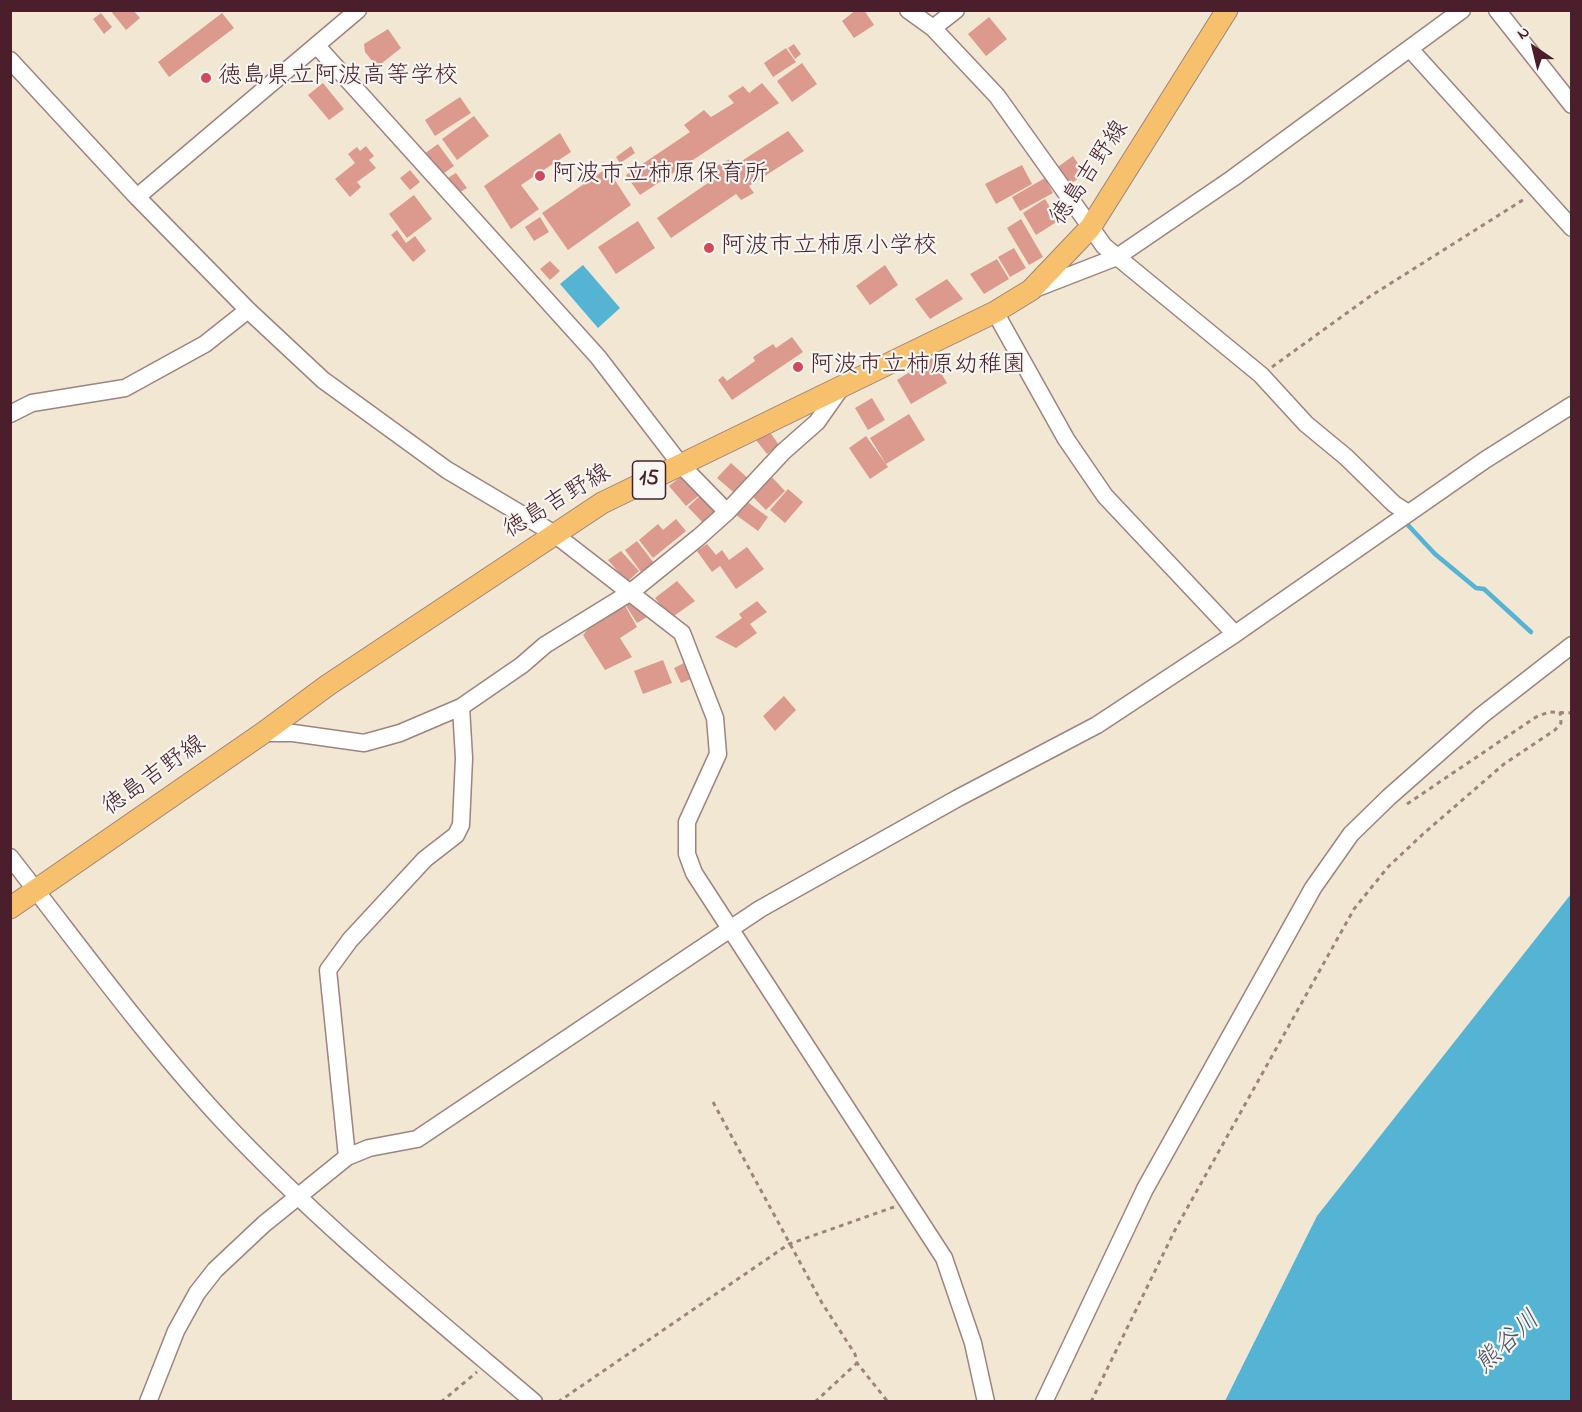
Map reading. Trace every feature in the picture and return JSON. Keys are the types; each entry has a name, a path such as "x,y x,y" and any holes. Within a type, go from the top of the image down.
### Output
{"main road":[{"name":"徳島吉野線","path":"10,908 263,733 328,685 553,533 602,503 995,312 1031,290 1090,228 1227,10"}],"street":[{"path":"137,197 358,10"},
{"path":"908,10 933,28 997,96 1104,246 1261,375 1306,424 1346,457 1394,504 1408,513"},
{"path":"933,28 956,10"},
{"path":"1031,290 1117,256 1233,178 1462,10"},
{"path":"1497,10 1572,105"},
{"path":"317,46 598,357 681,465 728,512"},
{"path":"1410,48 1572,228"},
{"path":"10,60 137,197 248,310 323,380 447,470 553,533 682,633 715,718 718,754 687,822 687,854 694,873 944,1258 973,1343 986,1401"},
{"path":"10,414 33,403 125,388 205,344 248,310"},
{"path":"995,312 1066,439 1105,496 1235,634"},
{"path":"263,733 293,733 364,743 400,733 461,707 522,665 545,645 631,592 728,512 783,452 817,422 841,388"},
{"path":"148,1401 176,1331 197,1293 214,1270 299,1195 347,1157 369,1148 417,1138 729,929 851,857 1096,725 1235,634 1408,513 1572,405"},
{"path":"1044,1401 1145,1188 1313,888 1351,834 1389,797 1482,716 1572,645"},
{"path":"347,1157 328,970 350,940 425,859 456,835 461,825 464,758 461,707"},
{"path":"10,857 159,1048 221,1119 384,1274 534,1401"}],"path":[{"path":"1261,375 1370,297 1538,190"},
{"path":"1091,1401 1175,1230 1353,909 1388,867 1423,834 1504,764 1555,730 1561,723 1560,712"},
{"path":"1403,807 1478,753 1536,717 1560,712 1572,713"},
{"path":"713,1102 822,1303 855,1354 857,1363 888,1401"},
{"path":"558,1401 789,1244 909,1201"},
{"path":"441,1401 488,1363"},
{"path":"816,1401 857,1363"}],"water":[{"path":"583,265 620,308 598,328 560,284"},
{"name":"熊谷川","path":"1571,894 1571,1401 1225,1401 1317,1216"}],"building":[{"path":"110,10 133,10 140,18 126,30"},
{"path":"856,10 864,10 874,25 854,38 842,21"},
{"path":"101,13 112,27 104,34 93,19"},
{"path":"222,13 234,28 169,77 158,62"},
{"path":"989,17 1007,39 986,56 968,34"},
{"path":"388,29 401,48 377,67 365,52 364,44"},
{"path":"794,44 801,54 795,59 788,48"},
{"path":"786,48 796,62 773,77 764,63"},
{"path":"802,63 817,84 792,102 777,81"},
{"path":"323,83 344,109 329,120 308,95"},
{"path":"762,83 779,103 640,195 626,175 690,132 684,125 704,110 711,117 734,103 728,96 743,86 749,93"},
{"path":"460,97 471,113 435,136 425,120"},
{"path":"474,116 489,136 457,160 442,139"},
{"path":"788,131 804,151 749,186 754,193 741,200 736,194 671,238 657,218 718,176 711,169 730,159 734,166"},
{"path":"560,133 571,152 521,185 539,209 511,229 484,186"},
{"path":"438,144 454,166 440,176 424,154"},
{"path":"366,146 374,156 369,160 376,168 357,182 361,187 350,197 335,179 355,163 348,154 357,147 360,151"},
{"path":"631,146 635,153 620,163 616,157"},
{"path":"1073,156 1085,174 1067,186 1055,169"},
{"path":"1022,165 1032,184 996,204 985,184"},
{"path":"607,168 631,205 568,250 542,213"},
{"path":"410,170 420,182 410,190 400,178"},
{"path":"456,173 467,188 457,194 446,179"},
{"path":"1045,178 1053,193 1020,211 1012,197"},
{"path":"414,195 432,219 407,238 389,214"},
{"path":"1045,199 1058,221 1036,235 1023,213"},
{"path":"540,217 549,232 534,241 525,227"},
{"path":"1021,219 1043,257 1029,265 1007,228"},
{"path":"638,221 655,248 616,274 598,247"},
{"path":"397,230 406,243 415,236 426,251 413,262 391,235"},
{"path":"1014,248 1026,268 1010,277 998,257"},
{"path":"997,259 1009,279 984,294 970,274"},
{"path":"550,261 560,271 550,280 540,269"},
{"path":"885,265 898,285 870,305 856,286"},
{"path":"947,279 963,299 930,319 915,299"},
{"path":"792,337 803,352 732,400 718,380 723,376 727,381 755,361 753,357 773,344 776,348"},
{"path":"932,358 947,383 911,404 897,380"},
{"path":"872,398 885,420 868,430 855,408"},
{"path":"909,414 925,440 886,464 870,438"},
{"path":"769,431 779,445 767,454 756,440"},
{"path":"866,436 888,467 870,479 849,448"},
{"path":"731,463 751,481 738,496 717,478"},
{"path":"685,473 702,493 686,506 669,486"},
{"path":"769,474 785,491 766,510 750,494"},
{"path":"788,489 803,502 785,523 770,510"},
{"path":"703,493 720,511 705,525 688,507"},
{"path":"746,501 768,517 758,531 736,515"},
{"path":"676,519 686,531 653,558 639,540 658,524 663,530"},
{"path":"637,541 654,563 641,572 625,550"},
{"path":"707,544 716,555 722,550 729,560 747,547 764,569 736,589 720,566 712,572 697,551"},
{"path":"621,551 639,571 627,582 608,560"},
{"path":"677,581 695,601 671,618 655,598"},
{"path":"633,595 647,617 637,623 623,601"},
{"path":"757,601 767,612 750,624 757,633 736,648 715,637 742,618 739,614"},
{"path":"623,602 637,627 620,638 632,657 605,670 583,635 588,629 585,626"},
{"path":"663,660 672,683 643,694 634,671"},
{"path":"684,663 691,679 681,683 674,668"},
{"path":"784,696 796,710 775,731 763,716"}],"waterway":[{"path":"1402,526 1406,523 1435,554 1476,588 1484,589 1531,632"}],"place":[{"name":"徳島県立阿波高等学校","path":"206,78"},
{"name":"阿波市立柿原保育所","path":"540,176"},
{"name":"阿波市立柿原小学校","path":"709,248"},
{"name":"阿波市立柿原幼稚園","path":"798,367"}]}
